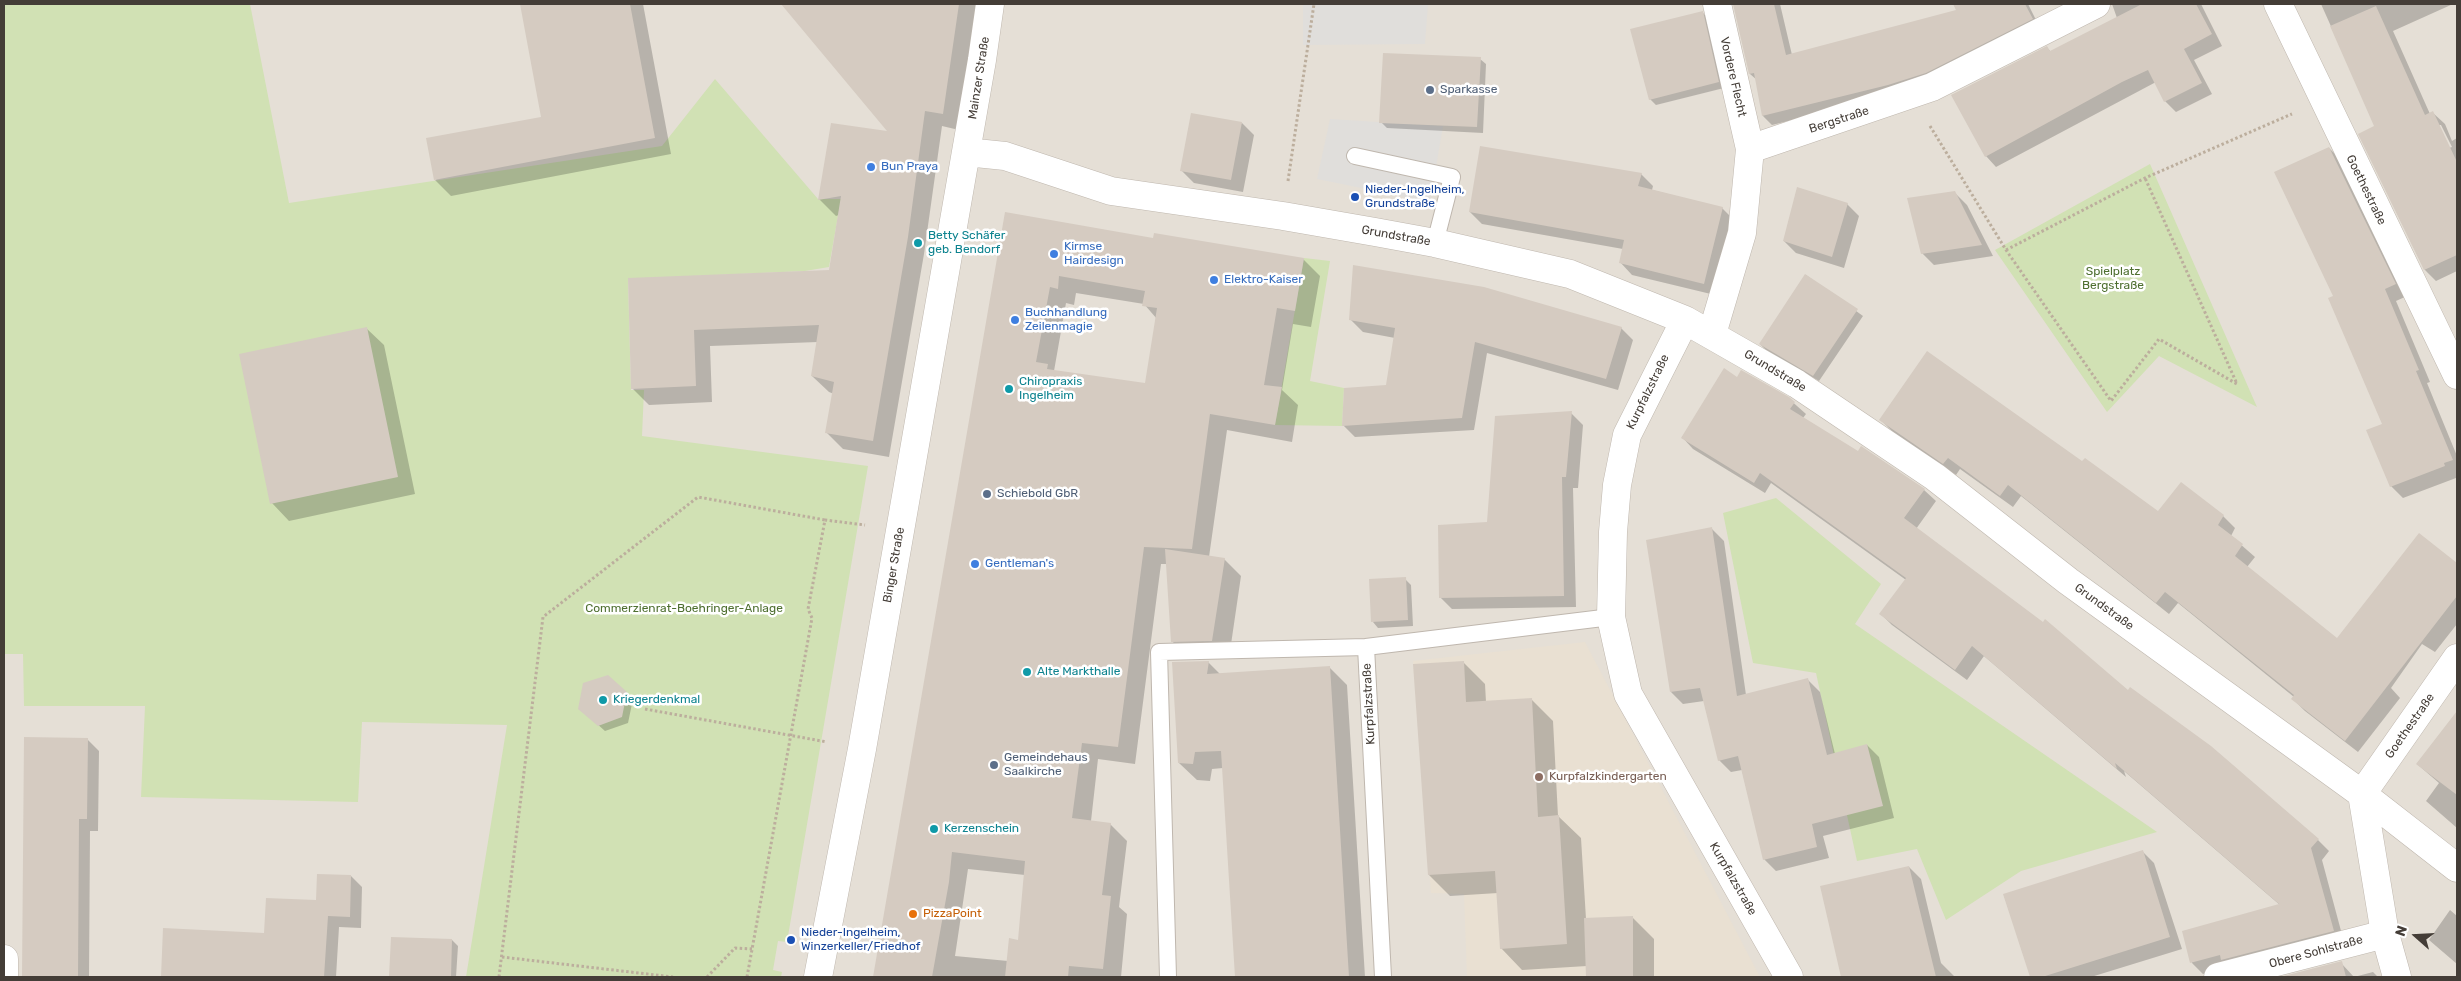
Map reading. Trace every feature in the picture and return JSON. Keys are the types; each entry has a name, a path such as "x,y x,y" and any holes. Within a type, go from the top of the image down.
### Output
{"street":[{"name":"Mainzer Straße","path":"966,152 990,4"},
{"name":"Vordere Flecht","path":"1716,4 1750,150"},
{"name":"Bergstraße","path":"1750,150 1912,96 2096,4"},
{"name":"Goethestraße","path":"2278,4 2322,99 2457,376"},
{"path":"1712,334 1742,233 1750,150"},
{"name":"Grundstraße","path":"966,152 1005,156 1112,191 1283,216 1435,243 1570,274 1685,320 1797,384 1935,477 2068,581 2362,794 2457,868"},
{"name":"Binger Straße","path":"818,977 862,749 966,152"},
{"name":"Kurpfalzstraße","path":"1685,320 1627,435 1618,485 1613,532 1611,616 1628,694 1789,977"},
{"name":"Goethestraße","path":"2362,794 2457,658"},
{"path":"2362,794 2385,934 2397,977"},
{"name":"Obere Sohlstraße","path":"2218,977 2385,934"},
{"path":"4,959 4,977"}],"lane":[{"path":"1355,156 1452,177 1435,243"},
{"name":"Kurpfalzstraße","path":"1382,977 1366,647 1611,616"},
{"path":"1168,977 1159,652 1366,647"}],"path":[{"path":"1290,166 1314,4"},
{"path":"1912,96 2006,250 2110,401 2159,339 2237,384 2145,178"},
{"path":"2006,250 2145,178 2299,111 2322,99"},
{"path":"499,977 544,616 698,497 825,520 901,529"},
{"path":"747,977 812,618 808,609 825,520"},
{"path":"645,709 862,749"},
{"path":"708,977 735,948 752,949"},
{"path":"502,957 673,977"}],"shaded area":[{"path":"4,4 2457,4 2457,977 4,977"},
{"path":"1303,4 1428,4 1425,44 1303,45"},
{"name":"Sparkasse","path":"1330,119 1443,126 1430,202 1317,179"},
{"name":"Kurpfalzkindergarten","path":"1585,642 1760,977 1467,977 1464,894 1431,893 1413,661"}],"green space":[{"name":"Commerzienrat-Boehringer-Anlage","path":"4,4 250,4 289,203 662,146 715,79 818,199 841,199 829,267 805,271 628,279 631,390 644,390 642,436 868,466 787,942 778,941 773,970 782,972 781,977 466,977 507,725 362,722 358,802 141,797 145,706 24,706 23,654 4,654"},
{"name":"Spielplatz Bergstraße","path":"2150,164 2257,407 2159,356 2107,412 1995,250"},
{"path":"1304,258 1330,261 1310,381 1344,388 1342,426 1275,425"},
{"path":"1776,498 1881,584 1855,624 2157,832 2021,871 1946,920 1917,849 1857,861 1816,673 1753,663 1723,513"}],"building":[{"path":"520,4 630,4 655,138 434,180 426,138 541,117"},
{"path":"781,4 959,4 943,114 925,111 908,237 873,441 825,433 834,382 811,376 819,325 694,330 696,386 631,389 628,278 829,270 841,196 818,200 831,123 887,131"},
{"path":"1733,4 1774,4 1786,55 1956,10 1953,4 2025,4 2033,19 1926,73 1888,85 1762,116 1754,73 1749,74"},
{"path":"2142,4 2196,4 2212,34 2184,49 2202,83 2164,102 2148,70 2122,82 1985,157 1951,95 2047,46 2050,51"},
{"path":"2376,6 2425,115 2433,111 2457,162 2457,255 2424,270 2358,134 2374,126 2330,26"},
{"path":"1703,11 1719,82 1649,100 1630,29"},
{"name":"Sparkasse","path":"1383,53 1481,57 1477,127 1379,123"},
{"path":"1191,113 1242,122 1231,180 1180,171"},
{"path":"1480,146 1642,173 1638,186 1723,207 1704,284 1619,263 1624,240 1469,212"},
{"path":"2329,147 2396,284 2385,289 2419,370 2416,371 2453,460 2444,463 2445,466 2390,487 2366,430 2382,424 2328,298 2333,296 2274,172"},
{"path":"1797,187 1848,203 1832,257 1783,241"},
{"path":"1955,191 1982,245 1921,254 1907,198"},
{"path":"1005,212 1153,238 1154,233 1304,258 1295,311 1277,308 1264,385 1282,387 1275,425 1210,414 1192,549 1144,547 1118,747 1082,743 1072,818 1111,823 1102,895 1111,896 1103,969 1069,966 1068,977 1005,977 1009,938 1018,940 1025,861 952,852 949,882 932,977 873,977","holes":["1059,276 1145,291 1142,306 1157,308 1145,383 1047,369 1048,364 1036,362 1050,287 1058,289"]},
{"path":"1353,265 1484,287 1622,327 1606,379 1475,342 1462,418 1342,426 1344,388 1386,385 1395,328 1349,320"},
{"path":"1805,274 1858,309 1813,376 1759,344"},
{"path":"367,327 398,477 270,504 239,354"},
{"path":"1927,351 2082,461 2085,458 2158,511 2181,482 2224,515 2218,525 2243,544 2235,556 2337,638 2419,533 2457,563 2457,596 2345,741 2291,699 2294,695 2165,592 2156,603 2008,485 2000,496 1948,458 1943,464 1879,420"},
{"path":"1724,368 1737,377 1741,370 1789,397 1795,402 1790,409 1858,451 1861,446 1925,489 1904,518 2043,622 2045,619 2128,690 2130,687 2211,746 2319,839 2311,848 2334,931 2221,960 2220,955 2190,963 2182,931 2279,904 2115,763 2117,769 1972,646 1955,670 1879,614 1906,578 1760,473 1754,483 1681,438"},
{"path":"1572,411 1566,477 1562,477 1564,596 1439,598 1438,525 1487,522 1495,416"},
{"path":"1712,527 1737,696 1808,678 1827,755 1867,744 1883,806 1812,824 1817,847 1763,860 1738,756 1718,761 1700,688 1670,692 1646,540"},
{"path":"1165,549 1225,558 1212,641 1171,642"},
{"path":"1406,577 1408,620 1371,622 1369,579"},
{"path":"1209,661 1207,674 1330,666 1349,977 1235,977 1221,751 1195,752 1193,764 1178,763 1172,662"},
{"path":"1464,661 1466,702 1532,698 1538,817 1559,815 1567,944 1500,949 1495,871 1428,875 1413,664"},
{"name":"Kriegerdenkmal","path":"608,675 627,692 622,717 598,726 578,709 583,683"},
{"path":"2457,711 2457,795 2416,764"},
{"path":"24,737 88,738 87,819 79,819 78,977 22,977"},
{"path":"2143,850 2170,937 2042,977 2030,977 2003,894"},
{"path":"1909,866 1936,977 1841,977 1820,886"},
{"path":"317,874 351,875 350,917 328,916 324,977 161,977 163,928 264,933 266,898 316,900"},
{"path":"1633,916 1633,977 1586,977 1584,918"},
{"path":"391,937 452,939 451,977 389,977"},
{"path":"2342,961 2346,977 2280,977"}],"place":[{"name":"Sparkasse","path":"1430,90"},
{"name":"Bun Praya","path":"871,167"},
{"name":"Nieder-Ingelheim, Grundstraße","path":"1355,197"},
{"name":"Betty Schäfer geb. Bendorf","path":"918,243"},
{"name":"Kirmse Hairdesign","path":"1054,254"},
{"name":"Elektro-Kaiser","path":"1214,280"},
{"name":"Buchhandlung Zeilenmagie","path":"1015,320"},
{"name":"Chiropraxis Ingelheim","path":"1009,389"},
{"name":"Schiebold GbR","path":"987,494"},
{"name":"Gentleman's","path":"975,564"},
{"name":"Alte Markthalle","path":"1027,672"},
{"name":"Kriegerdenkmal","path":"603,700"},
{"name":"Gemeindehaus Saalkirche","path":"994,765"},
{"name":"Kurpfalzkindergarten","path":"1539,777"},
{"name":"Kerzenschein","path":"934,829"},
{"name":"PizzaPoint","path":"913,914"},
{"name":"Nieder-Ingelheim, Winzerkeller/Friedhof","path":"791,940"}]}
